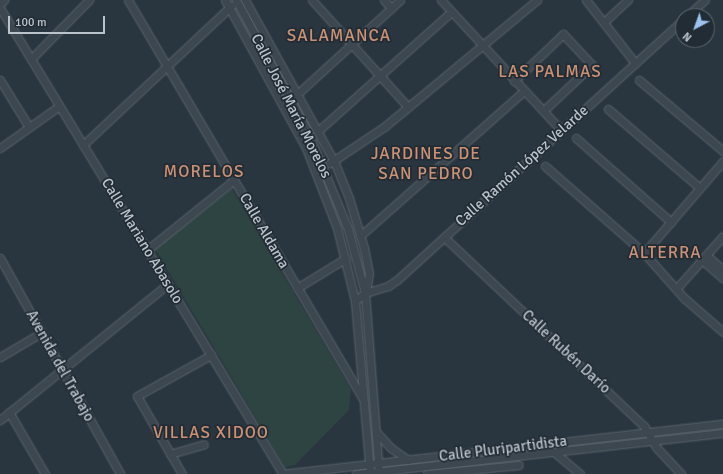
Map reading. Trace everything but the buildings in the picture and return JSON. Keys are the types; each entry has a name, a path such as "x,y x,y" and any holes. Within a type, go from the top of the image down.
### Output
{"street":[{"path":"0,4 4,0"},
{"path":"31,60 89,0"},
{"name":"Calle Aldama","path":"128,0 364,400"},
{"name":"Calle José María Morelos","path":"225,0 284,106 315,170 346,258 354,301 370,470"},
{"path":"83,145 168,68 237,0"},
{"name":"Calle José María Morelos","path":"237,0 291,100 324,166 348,228 365,293 379,469"},
{"path":"245,0 319,130 334,160 360,236 369,273 365,293"},
{"path":"312,0 408,108"},
{"path":"384,0 391,8"},
{"path":"284,106 400,0"},
{"path":"441,0 514,81 561,130"},
{"path":"315,170 366,140 408,108 537,0"},
{"path":"586,0 636,63"},
{"path":"604,22 628,0"},
{"path":"696,8 705,0"},
{"name":"Calle Mariano Abasolo","path":"0,8 283,474"},
{"path":"319,130 451,12"},
{"path":"253,31 260,26"},
{"name":"Calle Ramón López Velarde","path":"354,301 365,293 392,284 675,27"},
{"path":"514,81 563,34 592,65 543,111"},
{"path":"268,59 276,54"},
{"path":"0,80 29,127"},
{"path":"639,80 723,151"},
{"path":"360,236 524,91"},
{"path":"0,148 59,106"},
{"path":"608,109 700,188"},
{"path":"576,138 671,222"},
{"path":"644,253 723,161"},
{"path":"545,166 644,253 676,290 723,332"},
{"path":"147,250 234,180"},
{"path":"676,290 723,236"},
{"name":"Calle Rubén Darío","path":"444,237 644,426 652,441 681,474"},
{"path":"704,257 723,270"},
{"path":"704,257 723,278"},
{"name":"Avenida del Trabajo","path":"0,258 120,474"},
{"path":"297,288 346,258"},
{"path":"0,420 168,284"},
{"path":"0,357 41,333"},
{"path":"182,474 137,396 211,355"},
{"path":"9,412 45,474"},
{"name":"Calle Pluripartidista","path":"379,469 408,460 723,424"},
{"path":"376,433 391,448 408,460"},
{"name":"Calle Pluripartidista","path":"283,474 370,470 554,452 723,433"},
{"path":"170,454 204,444"},
{"name":"Calle Pluripartidista","path":"554,452 580,474"},
{"path":"427,474 519,465"},
{"name":"Calle Pluripartidista","path":"356,474 370,470"}],"green space":[{"path":"232,189 351,389 349,410 295,465 285,467 155,249"}],"district":[{"name":"SALAMANCA","path":"339,36"},
{"name":"LAS PALMAS","path":"550,72"},
{"name":"JARDINES DE SAN PEDRO","path":"426,164"},
{"name":"MORELOS","path":"204,172"},
{"name":"ALTERRA","path":"665,253"},
{"name":"VILLAS XIDOO","path":"211,433"}]}
